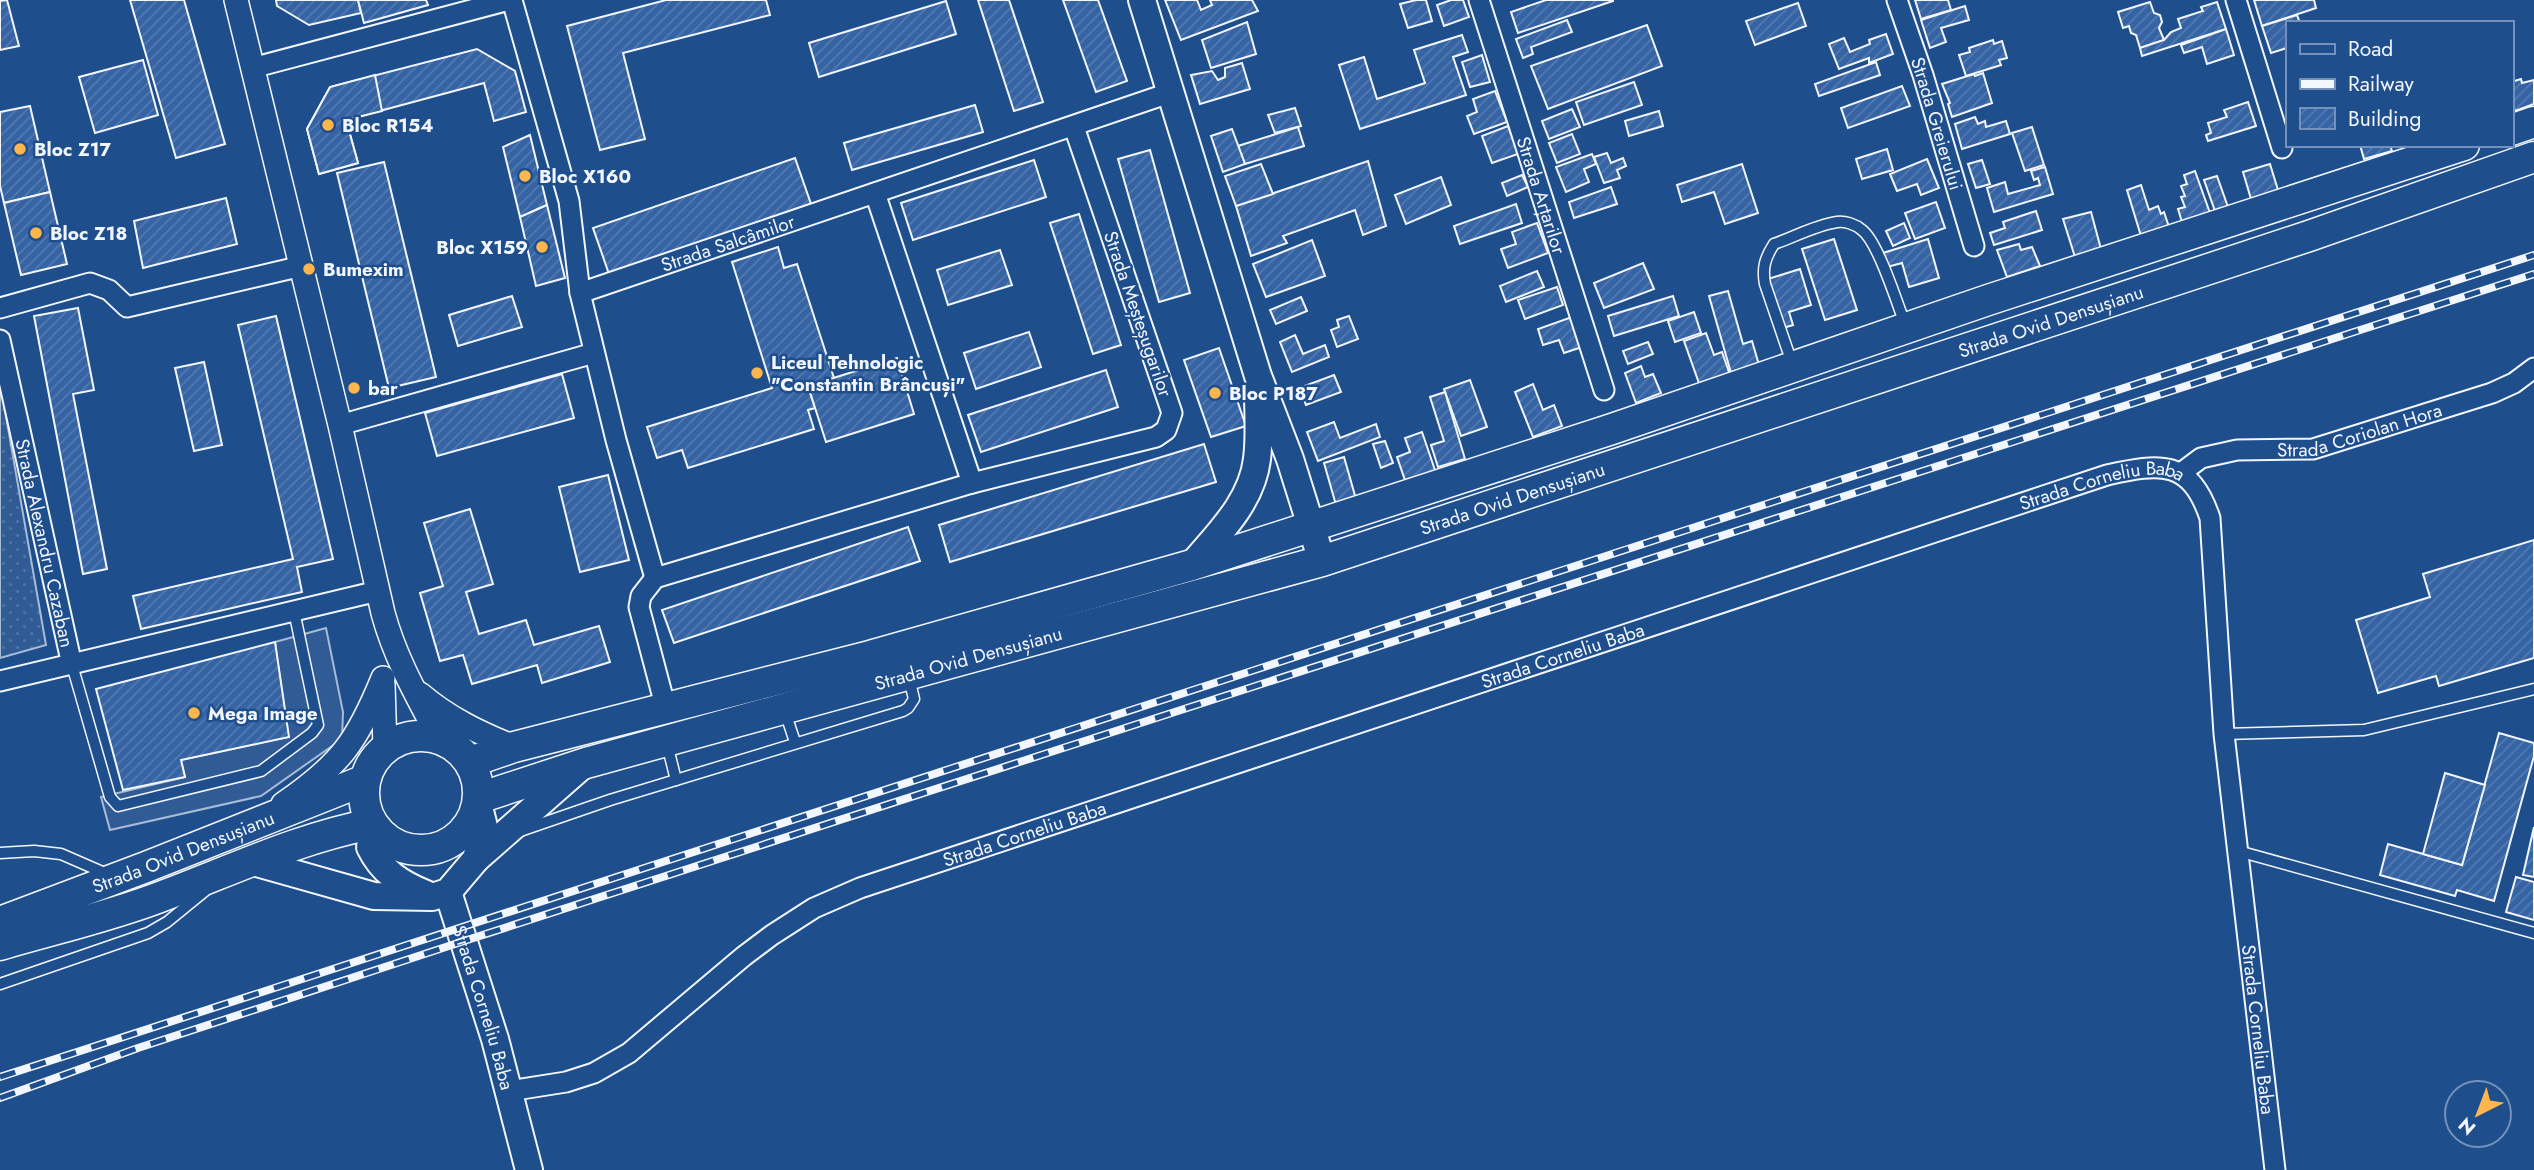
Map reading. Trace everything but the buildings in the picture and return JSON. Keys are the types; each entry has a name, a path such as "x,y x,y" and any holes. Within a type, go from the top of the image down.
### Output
{"main road":[{"path":"1142,0 1258,376 1290,459 1322,561"},
{"path":"2513,129 2534,122"},
{"name":"Strada Ovid Densușianu","path":"470,762 514,747 972,629 1192,565 2458,147"},
{"name":"Strada Ovid Densușianu","path":"479,801 586,763 666,740 1322,561 2270,249 2534,158"},
{"path":"1192,565 1236,513 1250,486 1257,459 1258,376"},
{"path":"477,859 484,827 477,779 470,762 457,748 440,739 421,736 402,739 385,748 373,762 365,780 363,795 373,825 398,846 427,851 442,848 466,830 479,801"},
{"path":"244,863 374,897 440,895 586,763"},
{"name":"Strada Ovid Densușianu","path":"0,922 365,780"},
{"path":"373,825 370,847 377,862 404,885 440,895"},
{"name":"Strada Ovid Densușianu","path":"0,945 158,898 244,863 338,831 373,825"},
{"name":"Strada Corneliu Baba","path":"440,895 509,1091"},
{"path":"509,1091 529,1170"}],"street":[{"path":"236,0 389,636 411,687 440,739"},
{"path":"252,68 510,0 569,201 580,293 655,578"},
{"name":"Strada Arțarilor","path":"1479,0 1604,390"},
{"name":"Strada Greierului","path":"1897,0 1923,75 1974,246"},
{"path":"2236,0 2282,148"},
{"path":"666,709 639,607 641,596 655,578 972,483 875,193 1172,92"},
{"name":"Strada Meșteșugarilor","path":"972,483 1156,437 1166,430 1170,422 1172,413 1073,127"},
{"name":"Strada Salcâmilor","path":"580,293 875,193"},
{"path":"0,307 90,283 109,290 127,307 302,266"},
{"name":"Strada Alexandru Cazaban","path":"0,340 72,665"},
{"path":"340,425 594,352"},
{"name":"Strada Coriolan Hora","path":"2182,473 2201,458 2236,450 2313,449 2492,393 2514,383 2534,368"},
{"name":"Strada Corneliu Baba","path":"509,1091 566,1082 594,1073 629,1053 772,935 814,908 860,888 2107,475 2142,467 2159,467 2182,473 2195,485 2210,518 2224,734 2275,1170"},
{"path":"0,681 378,591"},
{"path":"385,748 383,678 389,636"},
{"path":"252,825 335,764 360,729 383,678"},
{"path":"411,687 435,707 468,728 514,747"}],"lane":[{"path":"1793,366 1765,284 1765,262 1774,244 1835,222 1855,225 1864,230 1873,243 1907,328"},
{"path":"72,665 110,797 118,806 261,771 312,733 318,725 294,611"},
{"path":"500,838 908,708 912,704 914,694 908,674"},
{"path":"2224,734 2364,730 2534,689"},
{"path":"784,708 795,743"},
{"path":"666,740 676,780"},
{"path":"2238,850 2534,933"},
{"path":"0,853 34,851 61,854 117,878"},
{"name":"Strada Ovid Densușianu","path":"0,984 148,933 167,922 244,863"}],"shaded area":[{"path":"1,388 46,645 0,658 0,390"},
{"path":"326,628 343,712 342,739 261,796 110,830 101,797 185,777 181,760 288,737 275,642"}],"railway":[{"path":"0,1077 2534,255"},
{"path":"0,1098 138,1048 464,941 2534,274"}],"place":[{"name":"Bloc R154","path":"328,125"},
{"name":"Bloc Z17","path":"20,149"},
{"name":"Bloc X160","path":"525,176"},
{"name":"Bloc Z18","path":"36,233"},
{"name":"Bloc X159","path":"542,247"},
{"name":"Bumexim","path":"309,269"},
{"name":"Liceul Tehnologic \"Constantin Brâncuși\"","path":"757,373"},
{"name":"bar","path":"354,388"},
{"name":"Bloc P187","path":"1215,393"},
{"name":"Mega Image","path":"194,713"}]}
